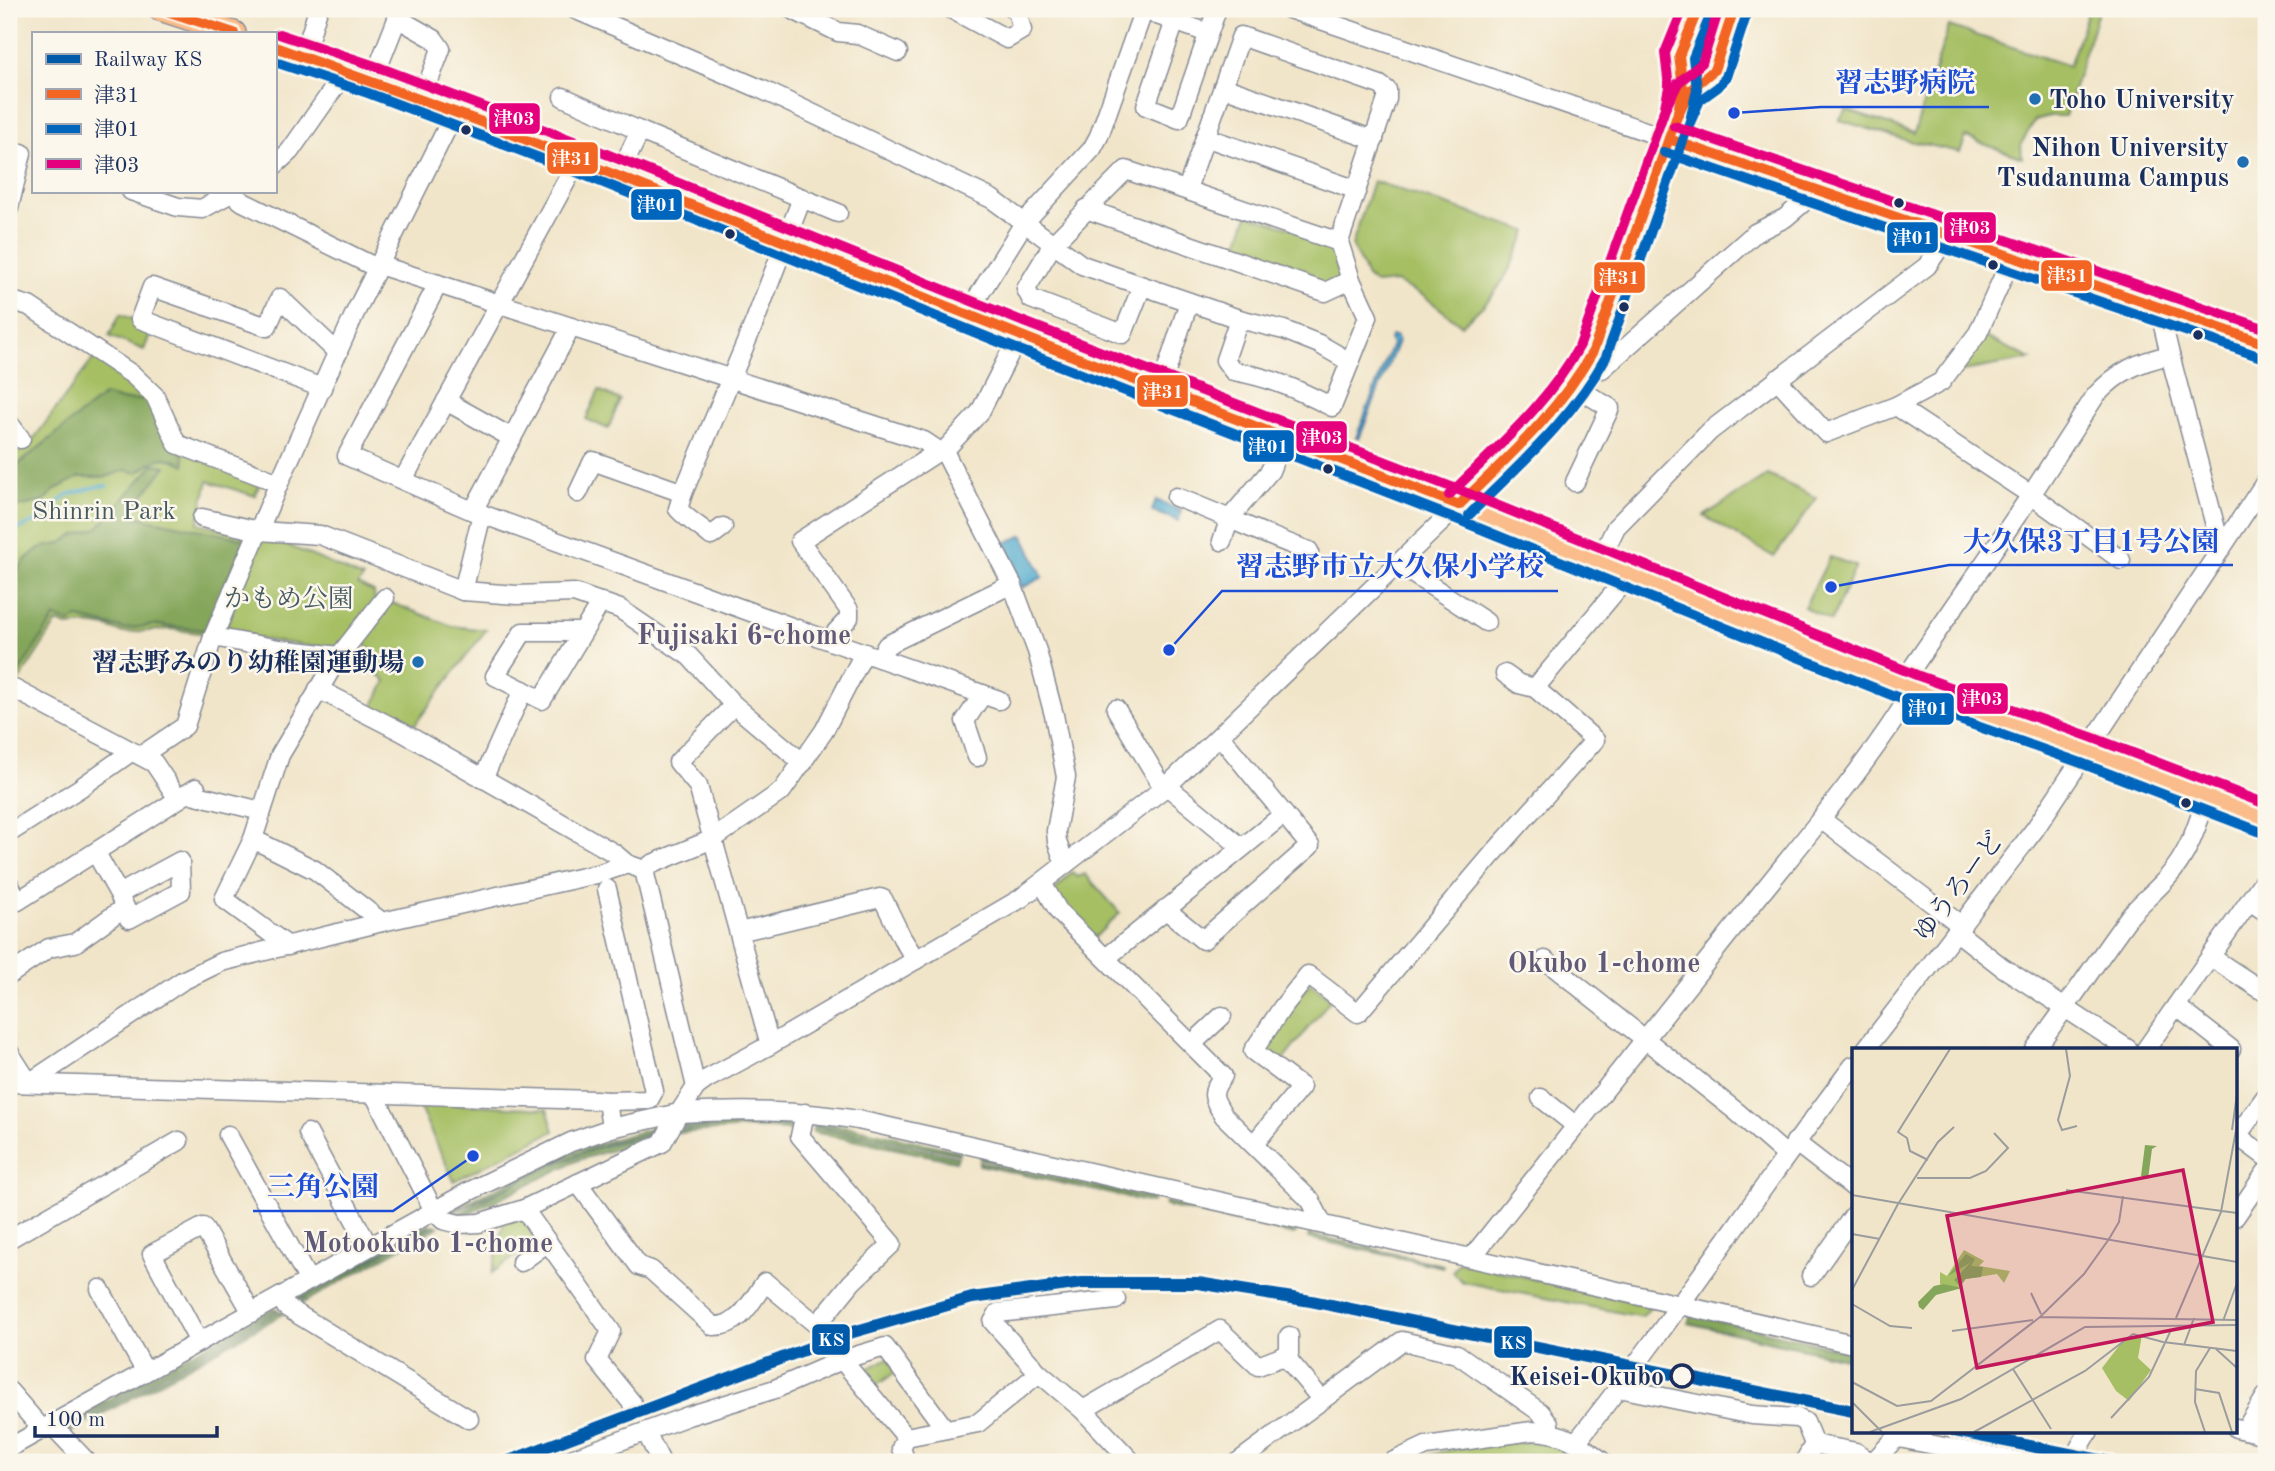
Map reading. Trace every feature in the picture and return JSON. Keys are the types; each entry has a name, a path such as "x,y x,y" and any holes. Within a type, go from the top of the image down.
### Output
{"main road":[{"path":"160,9 192,13 232,32"},
{"path":"276,47 373,80 579,158 786,243 1459,505 1908,686 2266,819"}],"street":[{"path":"304,57 318,9"},
{"path":"574,9 763,90 992,199 1082,265 1239,319 1284,330 1319,344 1350,362"},
{"path":"791,9 838,32 857,34 898,52"},
{"path":"951,9 1007,38 1022,30 1017,11 1013,9"},
{"path":"967,314 1024,223 1092,149 1099,136 1143,9 1208,33"},
{"path":"1175,21 1146,106 1179,118 1217,9"},
{"path":"1303,11 2266,344"},
{"path":"373,80 399,13 434,39 441,49 422,99"},
{"path":"1187,189 1241,36 1380,85 1387,90 1387,99 1339,242 1351,280 1368,317 1332,407 1266,377 1233,371 1225,360 1239,319"},
{"path":"276,164 290,151 346,71"},
{"path":"1223,87 1374,140"},
{"path":"563,97 838,213"},
{"path":"9,833 185,726 213,637 279,483 355,313 455,112"},
{"path":"619,174 640,131"},
{"path":"1205,137 1357,190"},
{"path":"374,1094 434,1211 443,1220 459,1224 500,1218 662,1143 696,1087 1020,899 1042,883 1166,788 1459,505 1579,378 1593,351 1669,139"},
{"path":"9,208 21,153"},
{"path":"402,480 579,158"},
{"path":"1142,286 1123,334 1031,299 1026,289 1053,244 1126,170 1339,242"},
{"path":"1579,378 1602,369 1755,233 1785,218 1818,190"},
{"path":"134,192 178,207 202,209 231,193 240,194 378,266 924,441 942,451 1012,584 1037,651 1054,715 1066,777 1056,831 1065,864"},
{"path":"723,527 712,536 700,526 692,524 678,509 802,198"},
{"path":"1086,209 1325,292 1351,280"},
{"path":"1599,562 1616,527 1710,431 1927,266 1948,235"},
{"path":"1777,379 1826,433 1896,406 1941,382 1978,333 2012,257"},
{"path":"438,284 346,456 478,512 991,697 965,721 977,757"},
{"path":"322,388 140,319 152,287 267,327 280,298 338,353"},
{"path":"9,300 29,306 133,374 155,396 177,444 279,483"},
{"path":"1160,390 1189,302"},
{"path":"2166,309 2162,321 2221,548"},
{"path":"463,591 478,512 512,438 571,327"},
{"path":"833,642 836,632 849,618 849,610 800,541 942,451 980,412 1019,335"},
{"path":"1472,1258 1575,1125 1822,820 1871,754 1908,686 2096,395 2110,381 2143,361 2170,355"},
{"path":"1575,482 1610,408 1579,378"},
{"path":"446,401 512,438"},
{"path":"1896,406 2031,495 2121,560"},
{"path":"9,423 21,439"},
{"path":"1222,541 1230,518 1270,471 1283,438"},
{"path":"578,494 593,461 683,493"},
{"name":"ゆうろーど","path":"1867,1048 2035,829 2266,481"},
{"path":"1176,497 1230,518 1267,537 1309,551"},
{"path":"202,518 260,531 320,536 463,591 517,595 574,593 620,609 689,656 734,705 803,763"},
{"path":"1398,564 1486,622"},
{"path":"1535,688 1629,575"},
{"path":"29,1083 182,981 221,962 382,922 589,875 652,864 713,839 782,791 872,655 887,645 1012,584"},
{"path":"288,946 224,899 253,839 280,755 339,656 384,598"},
{"path":"583,632 523,632 495,676 542,700 583,632 601,602"},
{"path":"213,637 339,656"},
{"path":"1254,1144 1300,1087 1253,1051 1308,975 1358,1013 1491,856 1595,740 1535,688 1520,684 1505,674"},
{"path":"14,689 155,763 187,793 261,811"},
{"path":"318,689 402,732 635,867 696,1087"},
{"path":"483,779 523,690"},
{"path":"734,705 678,762 698,786 770,1045"},
{"path":"1116,709 1166,788 1241,847"},
{"path":"1165,909 1203,940 1310,846 1220,736"},
{"path":"9,884 14,904 187,793"},
{"path":"2036,1048 2131,914 2168,877 2185,855 2207,796"},
{"path":"1106,958 1284,814"},
{"path":"1822,820 1959,929 2002,967 2126,1048"},
{"path":"253,839 314,870 382,922"},
{"path":"9,975 48,948 75,943 122,901 96,853"},
{"path":"2147,1048 2266,877"},
{"path":"1042,883 1059,912 1223,1076 1213,1093 1224,1116 1311,1201 1322,1223"},
{"path":"9,1083 607,1101 649,1100 654,1091 607,889"},
{"path":"738,932 880,898 916,960"},
{"path":"2250,901 2266,912"},
{"path":"2211,957 2266,993"},
{"path":"1545,960 1644,1039 1791,1148 1852,1186"},
{"path":"2176,1006 2229,1048"},
{"path":"1192,1044 1222,1016"},
{"path":"9,1052 29,1083"},
{"path":"1577,1441 1619,1388 1852,1067"},
{"path":"2266,1096 2236,1135 2266,1157"},
{"path":"1541,1098 1575,1125"},
{"path":"607,1101 611,1128"},
{"path":"9,1448 434,1211 543,1155 611,1128 679,1114 744,1110 805,1113 858,1120 1852,1344"},
{"path":"578,1182 639,1266 651,1270 713,1326 723,1326 740,1318 765,1282 817,1325 852,1282 892,1244 800,1136 805,1113"},
{"path":"307,1133 369,1247"},
{"path":"228,1135 309,1282"},
{"path":"9,1239 179,1141"},
{"path":"2236,1216 2266,1172"},
{"path":"524,1209 611,1331 597,1360 632,1403"},
{"path":"1811,1276 1852,1217"},
{"path":"199,1342 152,1254 203,1227 253,1313"},
{"path":"521,1262 548,1242"},
{"path":"100,1289 145,1371"},
{"path":"281,1297 286,1307 469,1419"},
{"path":"1116,1300 998,1313 993,1322 1039,1373 1083,1410 1132,1462"},
{"path":"1083,1410 1220,1330 1258,1367 1289,1354 1289,1336"},
{"path":"1238,1462 1402,1341 1457,1354 1540,1412 1549,1423 1549,1431"},
{"path":"563,1462 688,1416 775,1389 842,1360 885,1348 945,1429"},
{"path":"1285,1356 1322,1400"},
{"path":"842,1360 906,1437"},
{"path":"906,1437 978,1423 1039,1373"},
{"path":"1619,1388 1752,1415 1797,1419 1805,1422 1814,1444"},
{"path":"9,1391 87,1462"},
{"path":"2266,1396 2240,1429 2266,1435"},
{"path":"1392,1462 1426,1446 1513,1432 1549,1431 1577,1441 1604,1462"},
{"path":"646,1432 661,1462"},
{"path":"2071,1462 2088,1432"},
{"path":"906,1437 901,1448 906,1462"},
{"path":"1814,1444 1856,1452 1872,1462 1899,1438 2020,1462"},
{"path":"1804,1462 1814,1444"}],"green space":[{"path":"2089,9 2099,9 2065,116 2035,120 2021,144 2022,158 1966,137 1960,152 1909,141 1839,120 1846,110 1914,133 1949,26 2069,66"},
{"path":"1373,181 1527,231 1502,283 1485,304 1461,325 1424,296 1396,282 1376,284 1367,277 1352,245"},
{"path":"1248,215 1339,242 1348,278 1326,288 1233,257"},
{"path":"120,314 153,327 144,350 109,336"},
{"path":"1981,335 2031,359 1951,373"},
{"name":"Shinrin Park","path":"96,355 129,376 168,430 260,484 255,496 208,481 198,523 253,536 206,634 170,629 123,633 107,627 87,624 67,626 57,622 9,693 9,458 29,445"},
{"path":"599,390 620,400 608,429 586,419"},
{"path":"104,395 122,400 150,399 184,455 185,465 165,458 137,473 126,470 106,477 79,477 56,489 44,501 9,509 9,472"},
{"path":"154,464 166,466 132,510 132,516 245,539 205,630 155,625 125,629 78,618 69,623 55,617 12,683 9,682 9,583 25,560 39,548 59,544 75,535 98,528"},
{"path":"1768,475 1817,498 1774,557 1704,516"},
{"name":"かもめ公園","path":"269,537 363,578 358,585 374,592 375,604 338,650 223,634 260,538"},
{"path":"1830,557 1856,566 1831,621 1804,607"},
{"name":"習志野みのり幼稚園運動場","path":"387,601 452,626 486,630 410,731 371,711 386,681 370,668 378,655 357,638"},
{"path":"1072,872 1078,877 1085,874 1120,913 1094,938 1052,894"},
{"path":"1310,983 1331,999 1280,1064 1261,1049"},
{"path":"417,1102 547,1109 554,1131 454,1181"},
{"path":"766,1119 793,1121 792,1124 742,1122 682,1127 685,1123"},
{"path":"813,1122 856,1128 959,1151 959,1154 814,1125"},
{"path":"765,1124 792,1127 790,1130 743,1128 679,1133 680,1130 725,1125"},
{"path":"813,1127 958,1157 956,1161 813,1132"},
{"path":"653,1128 656,1131 652,1133 578,1154 449,1214 470,1201 576,1150"},
{"path":"654,1135 653,1138 578,1160 461,1217 456,1215 527,1178 577,1156 602,1147"},
{"path":"981,1156 1152,1194 1152,1196 980,1159"},
{"path":"979,1162 1153,1200 1151,1203 979,1165"},
{"path":"1165,1202 1296,1233 1294,1235 1165,1206"},
{"path":"521,1216 538,1240 492,1273 504,1222"},
{"path":"428,1224 431,1225 292,1303 291,1299"},
{"path":"435,1225 438,1227 297,1306 293,1304"},
{"path":"1309,1234 1443,1265 1443,1267 1308,1238"},
{"path":"1459,1262 1644,1304 1650,1308 1642,1317 1463,1282 1452,1272"},
{"path":"274,1308 278,1310 64,1429 62,1425"},
{"path":"281,1311 283,1314 67,1434 64,1432"},
{"path":"1693,1314 1852,1352 1852,1360 1688,1323"},
{"path":"888,1358 897,1371 870,1390 858,1374"},
{"path":"1550,1441 1585,1456 1591,1462 1413,1462 1461,1448"}],"water":[{"path":"1391,336 1396,336 1398,341 1359,439 1356,438 1392,344"},
{"path":"1156,500 1181,511 1178,521 1152,511"},
{"path":"1023,535 1043,577 1022,588 1001,545"}],"waterway":[{"path":"9,533 37,521 67,495 107,486"}],"rail line":[{"name":"KS","path":"506,1462 846,1334 972,1298 1082,1283 1198,1283 1311,1301 1852,1411"},
{"name":"KS","path":"1960,1432 2110,1462"}],"transit line":[{"name":"津31","path":"160,9 231,32"},
{"name":"津03","path":"1449,495 1537,406 1553,387 1580,345 1664,112 1669,87 1665,53 1683,9"},
{"name":"津31","path":"1459,505 1549,414 1593,351 1677,116 1683,88 1679,56 1698,9"},
{"name":"津03","path":"1663,113 1678,83 1702,63 1719,9"},
{"name":"津31","path":"1676,119 1689,91 1714,70 1734,9"},
{"name":"津01","path":"1689,125 1700,100 1718,87 1726,77 1747,13"},
{"name":"津01","path":"1469,515 1561,421 1606,357 1690,121 1697,89 1693,58 1711,14"},
{"name":"津03","path":"279,34 378,67 584,145 1024,322 1464,492 1919,676 2091,737 2266,804"},
{"name":"津31","path":"276,47 479,121 1057,350 1459,505"},
{"name":"津01","path":"276,62 368,93 574,171 1014,348 1454,518 1909,702 2081,763 2261,832"},
{"name":"津03","path":"1674,126 2266,329"},
{"name":"津31","path":"1669,139 2266,344"},
{"name":"津01","path":"1664,152 2261,357"}],"place":[{"name":"Toho University","path":"2035,99"},
{"name":"習志野病院","path":"1734,113"},
{"name":"Nihon University Tsudanuma Campus","path":"2243,162"},
{"name":"大久保3丁目1号公園","path":"1831,587"},
{"name":"習志野市立大久保小学校","path":"1169,650"},
{"name":"習志野みのり幼稚園運動場","path":"418,662"},
{"name":"三角公園","path":"473,1156"},
{"name":"Keisei-Okubo","path":"1682,1376"}],"district":[{"name":"Fujisaki 6-chome","path":"744,634"},
{"name":"Okubo 1-chome","path":"1604,962"},
{"name":"Motookubo 1-chome","path":"428,1242"}]}
